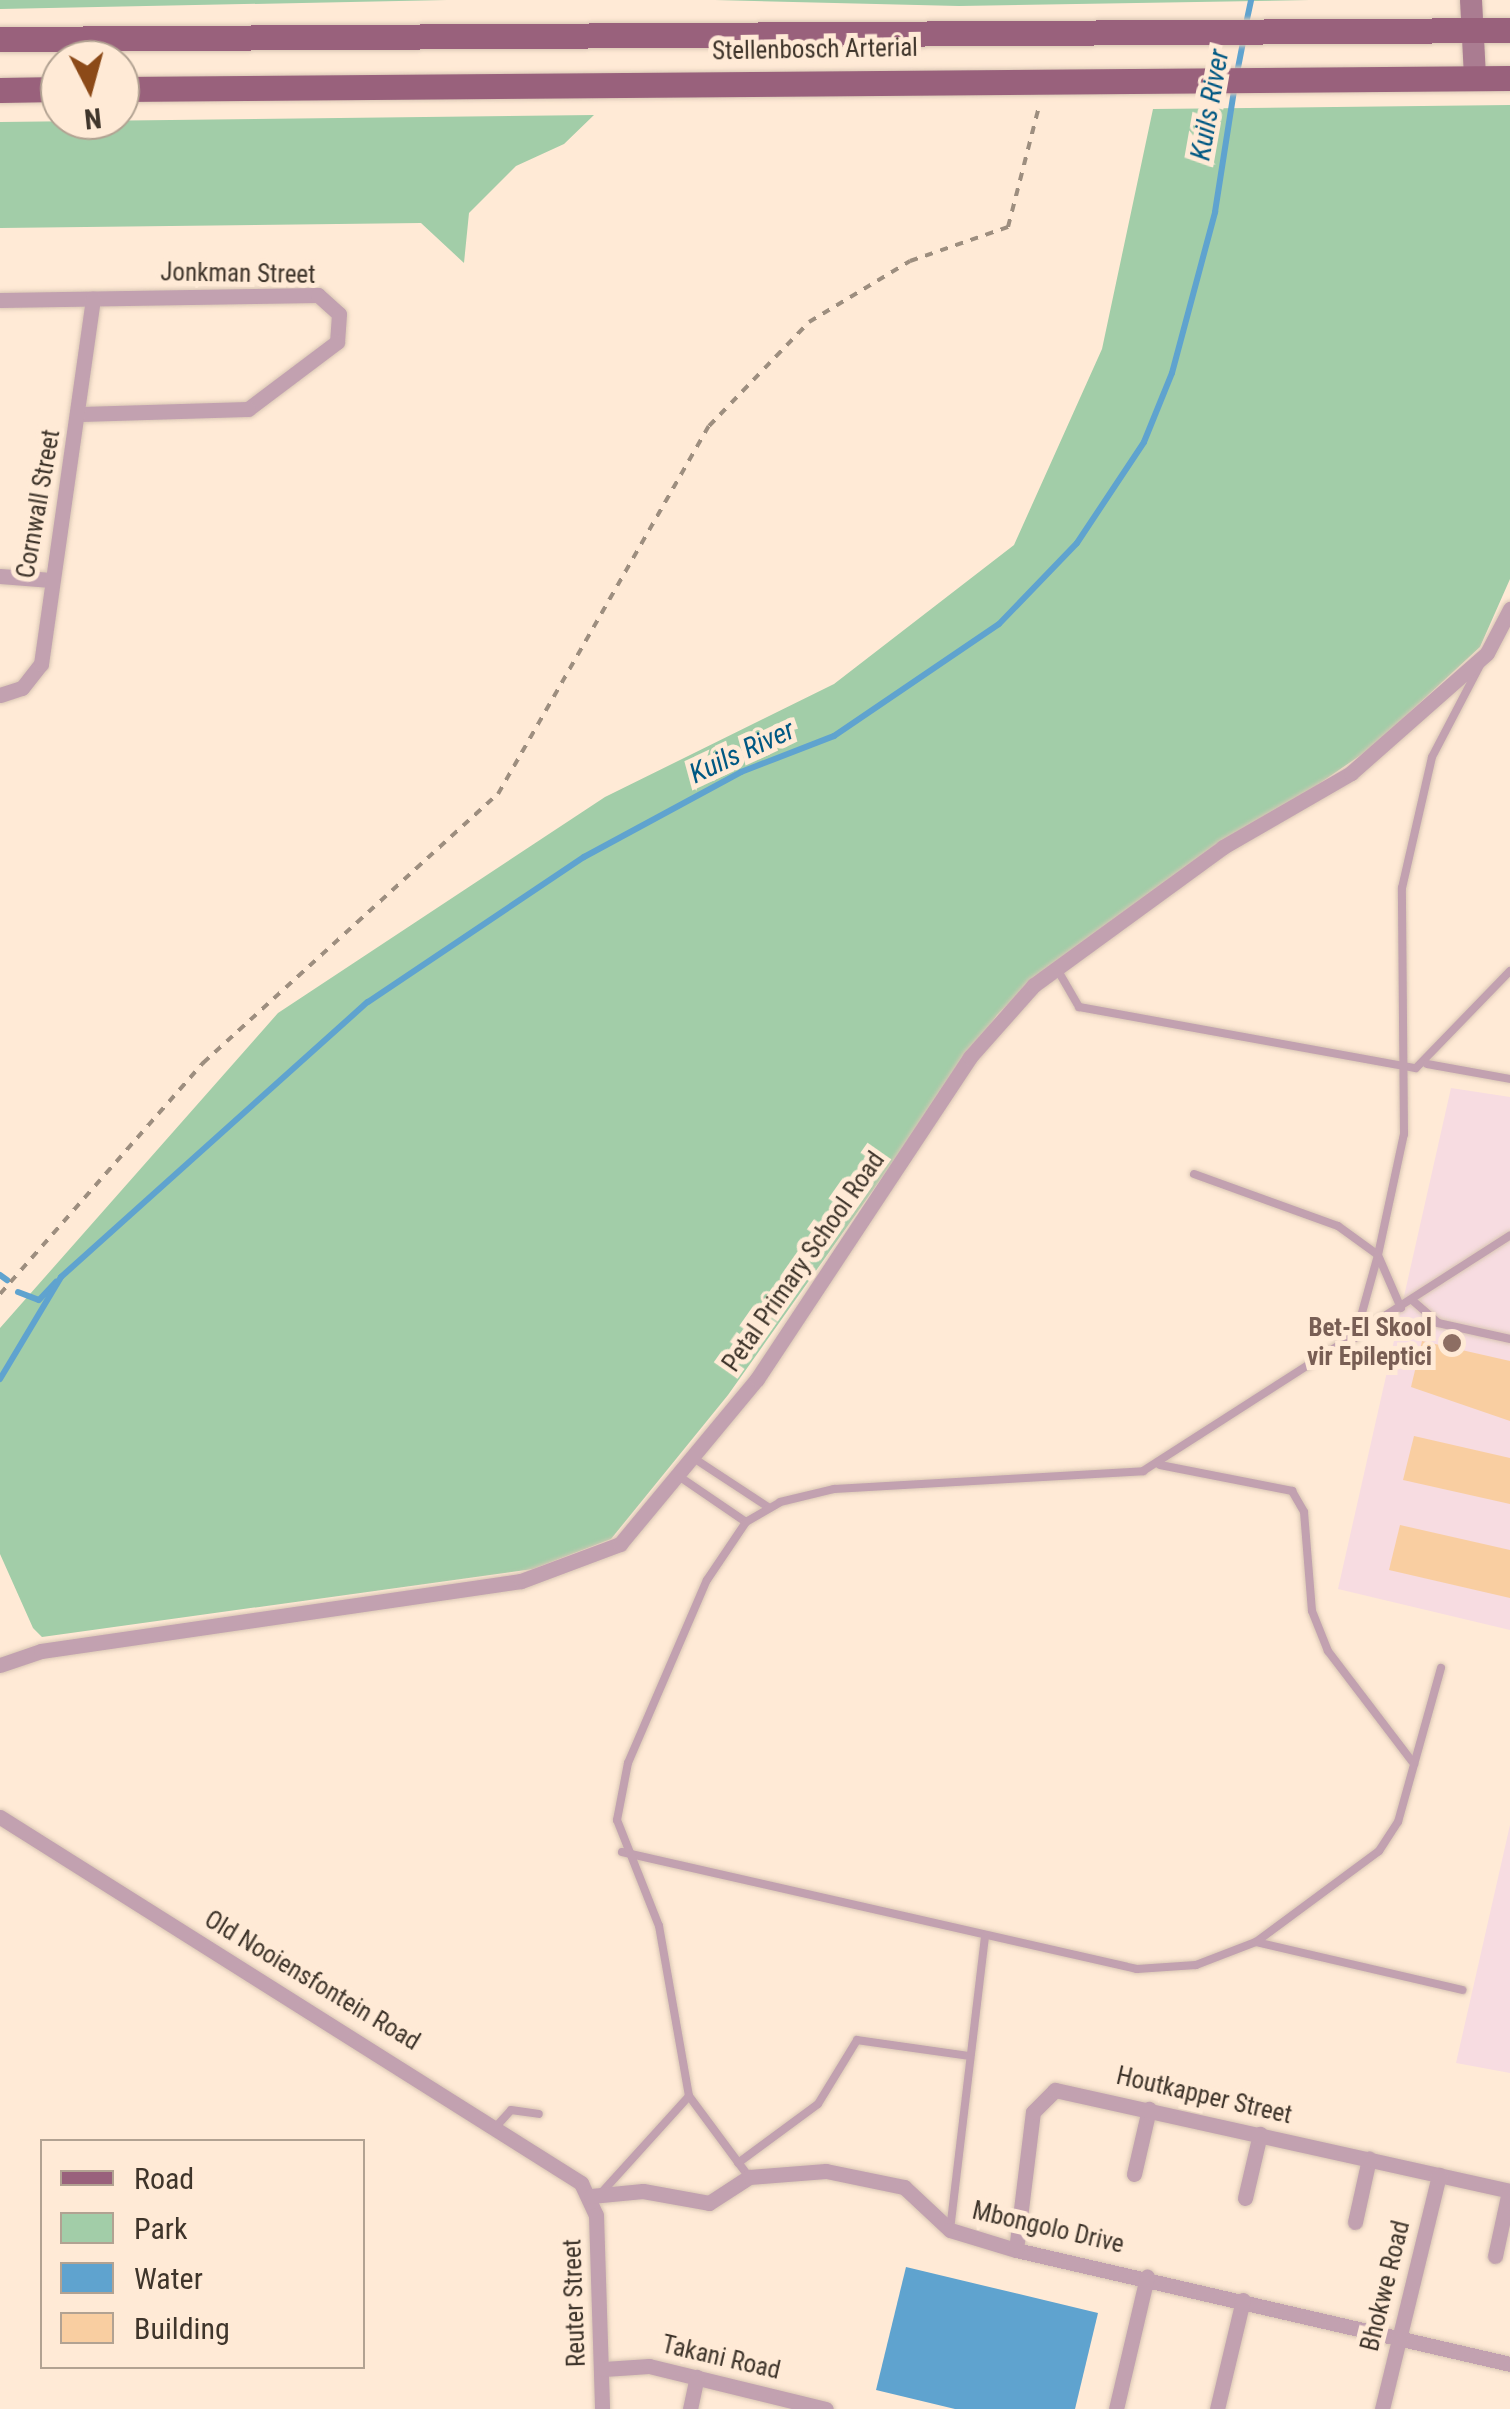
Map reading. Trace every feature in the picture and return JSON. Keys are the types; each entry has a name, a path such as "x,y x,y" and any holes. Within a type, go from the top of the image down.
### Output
{"main road":[{"name":"Stellenbosch Arterial","path":"0,40 1510,30"},
{"name":"Stellenbosch Arterial","path":"140,88 1308,75 1510,78"},
{"path":"0,90 40,89"}],"street":[{"path":"1471,0 1474,76"},
{"name":"Jonkman Street","path":"0,300 318,295 339,314 340,335 240,412 80,414"},
{"name":"Cornwall Street","path":"0,695 22,688 41,664 51,580 80,414 93,299"},
{"path":"0,576 51,580"},
{"name":"Petal Primary School Road","path":"0,1665 41,1651 565,1571 620,1544 695,1459 826,1280 970,1057 1056,967 1223,847 1351,773 1488,653 1510,609"},
{"name":"Old Nooiensfontein Road","path":"0,1817 597,2194"},
{"name":"Houtkapper Street","path":"1016,2250 1038,2100 1062,2089 1510,2191"},
{"path":"1134,2174 1149,2108"},
{"path":"1245,2198 1260,2134"},
{"path":"1355,2222 1369,2159"},
{"name":"Mbongolo Drive","path":"597,2194 709,2203 749,2177 826,2170 904,2187 950,2230 1016,2250 1510,2364"},
{"name":"Bhokwe Road","path":"1382,2409 1439,2175"},
{"path":"1495,2256 1510,2191"},
{"name":"Reuter Street","path":"597,2194 602,2409"},
{"path":"1116,2409 1146,2277"},
{"path":"1216,2409 1244,2300"},
{"name":"Takani Road","path":"604,2369 649,2366 826,2409"},
{"path":"690,2409 697,2377"}],"lane":[{"path":"1355,1338 1404,1134 1402,888 1412,826 1436,746 1488,653"},
{"path":"1056,967 1079,1007 1405,1066 1427,1064 1510,1078"},
{"path":"1427,1064 1510,971"},
{"path":"1194,1174 1338,1226 1378,1255 1401,1308"},
{"path":"749,2177 689,2096 658,1926 622,1852 617,1795 707,1580 746,1522 768,1507 834,1489 1108,1478 1160,1465 1510,1235"},
{"path":"1412,1300 1438,1323 1510,1339"},
{"path":"695,1459 768,1507"},
{"path":"1160,1465 1292,1491 1304,1512 1312,1611 1328,1650 1414,1764"},
{"path":"680,1477 746,1522"},
{"path":"622,1852 986,1936 1171,1971 1256,1942 1379,1851 1414,1764 1440,1668"},
{"path":"950,2230 986,1936"},
{"path":"1256,1942 1462,1990"},
{"path":"738,2163 818,2104 857,2040 970,2056"},
{"path":"597,2194 689,2096"},
{"path":"494,2129 511,2110 539,2114"}],"path":[{"path":"0,1294 202,1063 498,794 573,678 708,426 809,322 910,261 1008,227 1039,106"}],"shaded area":[{"name":"Bet-El Skool vir Epileptici","path":"1451,1088 1510,1097 1510,1630 1338,1589"},
{"path":"1510,1825 1510,2073 1456,2063"}],"green space":[{"path":"0,0 447,0 0,9"},
{"path":"715,0 1310,0 959,6"},
{"path":"1510,105 1510,579 1480,647 1371,748 1032,981 997,1015 728,1395 611,1539 533,1569 42,1637 33,1628 0,1554 0,1328 278,1013 605,797 834,684 1014,545 1102,349 1153,109"},
{"path":"594,115 564,144 516,166 469,213 464,263 421,223 0,228 0,122 40,122 40,140 140,140 140,120"}],"water":[{"path":"906,2267 1098,2313 1075,2409 955,2409 876,2390"}],"building":[{"path":"1422,1341 1510,1361 1510,1421 1411,1387"},
{"path":"1414,1436 1510,1458 1510,1504 1403,1480"},
{"path":"1400,1525 1510,1550 1510,1598 1389,1570"}],"waterway":[{"name":"Kuils River","path":"1246,24 1251,0"},
{"name":"Kuils River","path":"1237,73 1244,36"},
{"name":"Kuils River","path":"0,1379 61,1277 368,1002 584,857 741,772 834,736 999,624 1077,543 1144,442 1172,373 1215,212 1235,85"},
{"path":"0,1275 7,1280"},
{"path":"18,1292 39,1300 56,1282"}],"place":[{"name":"Bet-El Skool vir Epileptici","path":"1452,1343"}]}
